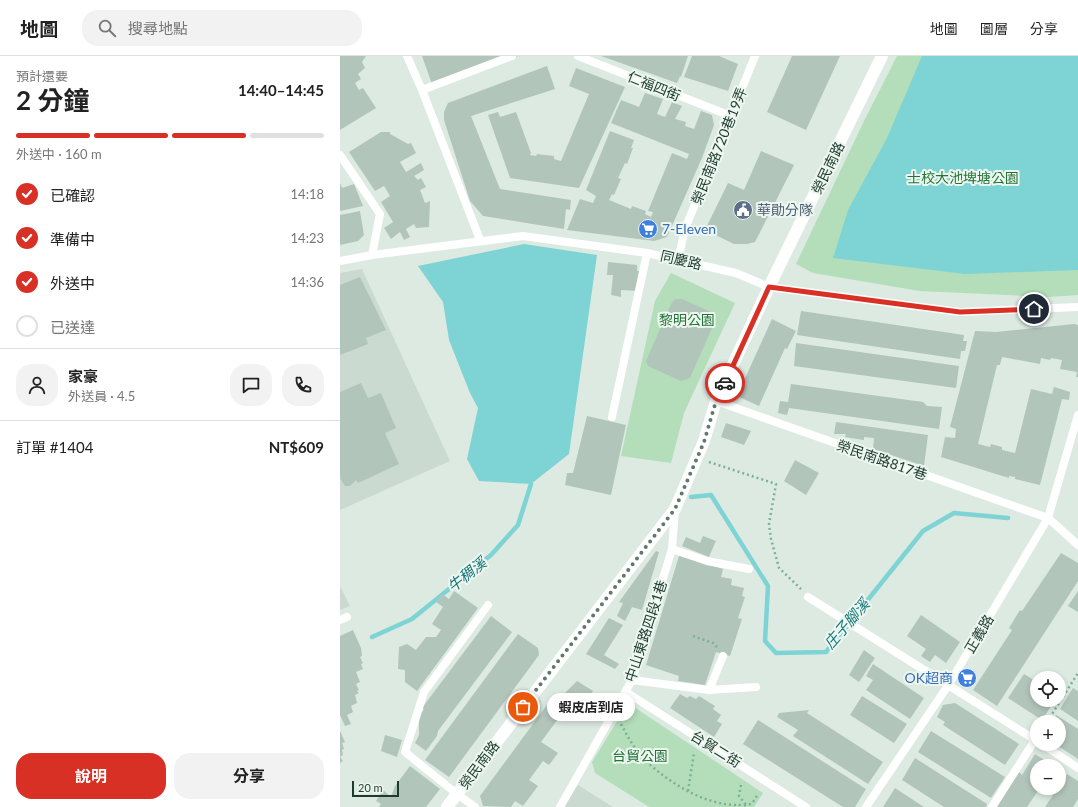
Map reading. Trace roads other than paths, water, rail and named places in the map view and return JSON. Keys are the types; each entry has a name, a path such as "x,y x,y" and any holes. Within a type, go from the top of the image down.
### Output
{"street":[{"name":"榮民南路","path":"447,807 675,509 697,458 716,401 769,287 882,56"}],"lane":[{"path":"407,56 422,90 480,240"},
{"path":"422,90 512,56"},
{"name":"仁福四街","path":"578,56 731,116"},
{"name":"榮民南路720巷19弄","path":"678,260 685,229 755,56"},
{"path":"340,155 380,214 372,255"},
{"name":"同慶路","path":"340,261 480,240 523,236 647,253 736,273 769,287 960,312 1078,307"},
{"path":"612,417 647,253"},
{"name":"榮民南路817巷","path":"716,401 1048,518"},
{"name":"正義路","path":"866,807 949,684 1048,518 1078,415"},
{"name":"中山東路四段1巷","path":"560,807 632,680 672,549 675,509"},
{"path":"1048,518 1078,545"},
{"path":"672,549 707,561 749,569"},
{"path":"808,597 1030,736"},
{"path":"475,807 405,752 424,692 488,605"},
{"path":"709,690 723,656"},
{"path":"632,680 709,690 756,686"},
{"name":"台貿二街","path":"626,692 806,807"},
{"path":"992,807 1031,751"},
{"path":"1053,751 1078,768"}],"water":[{"name":"士校大池埤塘公園","path":"922,56 1078,56 1078,270 965,274 833,258 848,210 887,138"},
{"path":"524,244 597,255 569,454 531,484 479,481 467,459 478,408 470,393 449,340 443,302 418,266"}],"waterway":[{"name":"牛稠溪","path":"372,637 412,619 491,555 518,525 531,484"},
{"name":"庄子腳溪","path":"691,497 711,495 768,586 765,641 776,653 826,652 923,531 954,513 1008,518"}],"place":[{"name":"華勛分隊","path":"743,210"},
{"name":"7-Eleven","path":"648,229"},
{"name":"OK超商","path":"967,678"},
{"name":"蝦皮店到店","path":"523,707"}],"park label":[{"name":"黎明公園","path":"687,320"},
{"name":"台貿公園","path":"640,756"}]}
